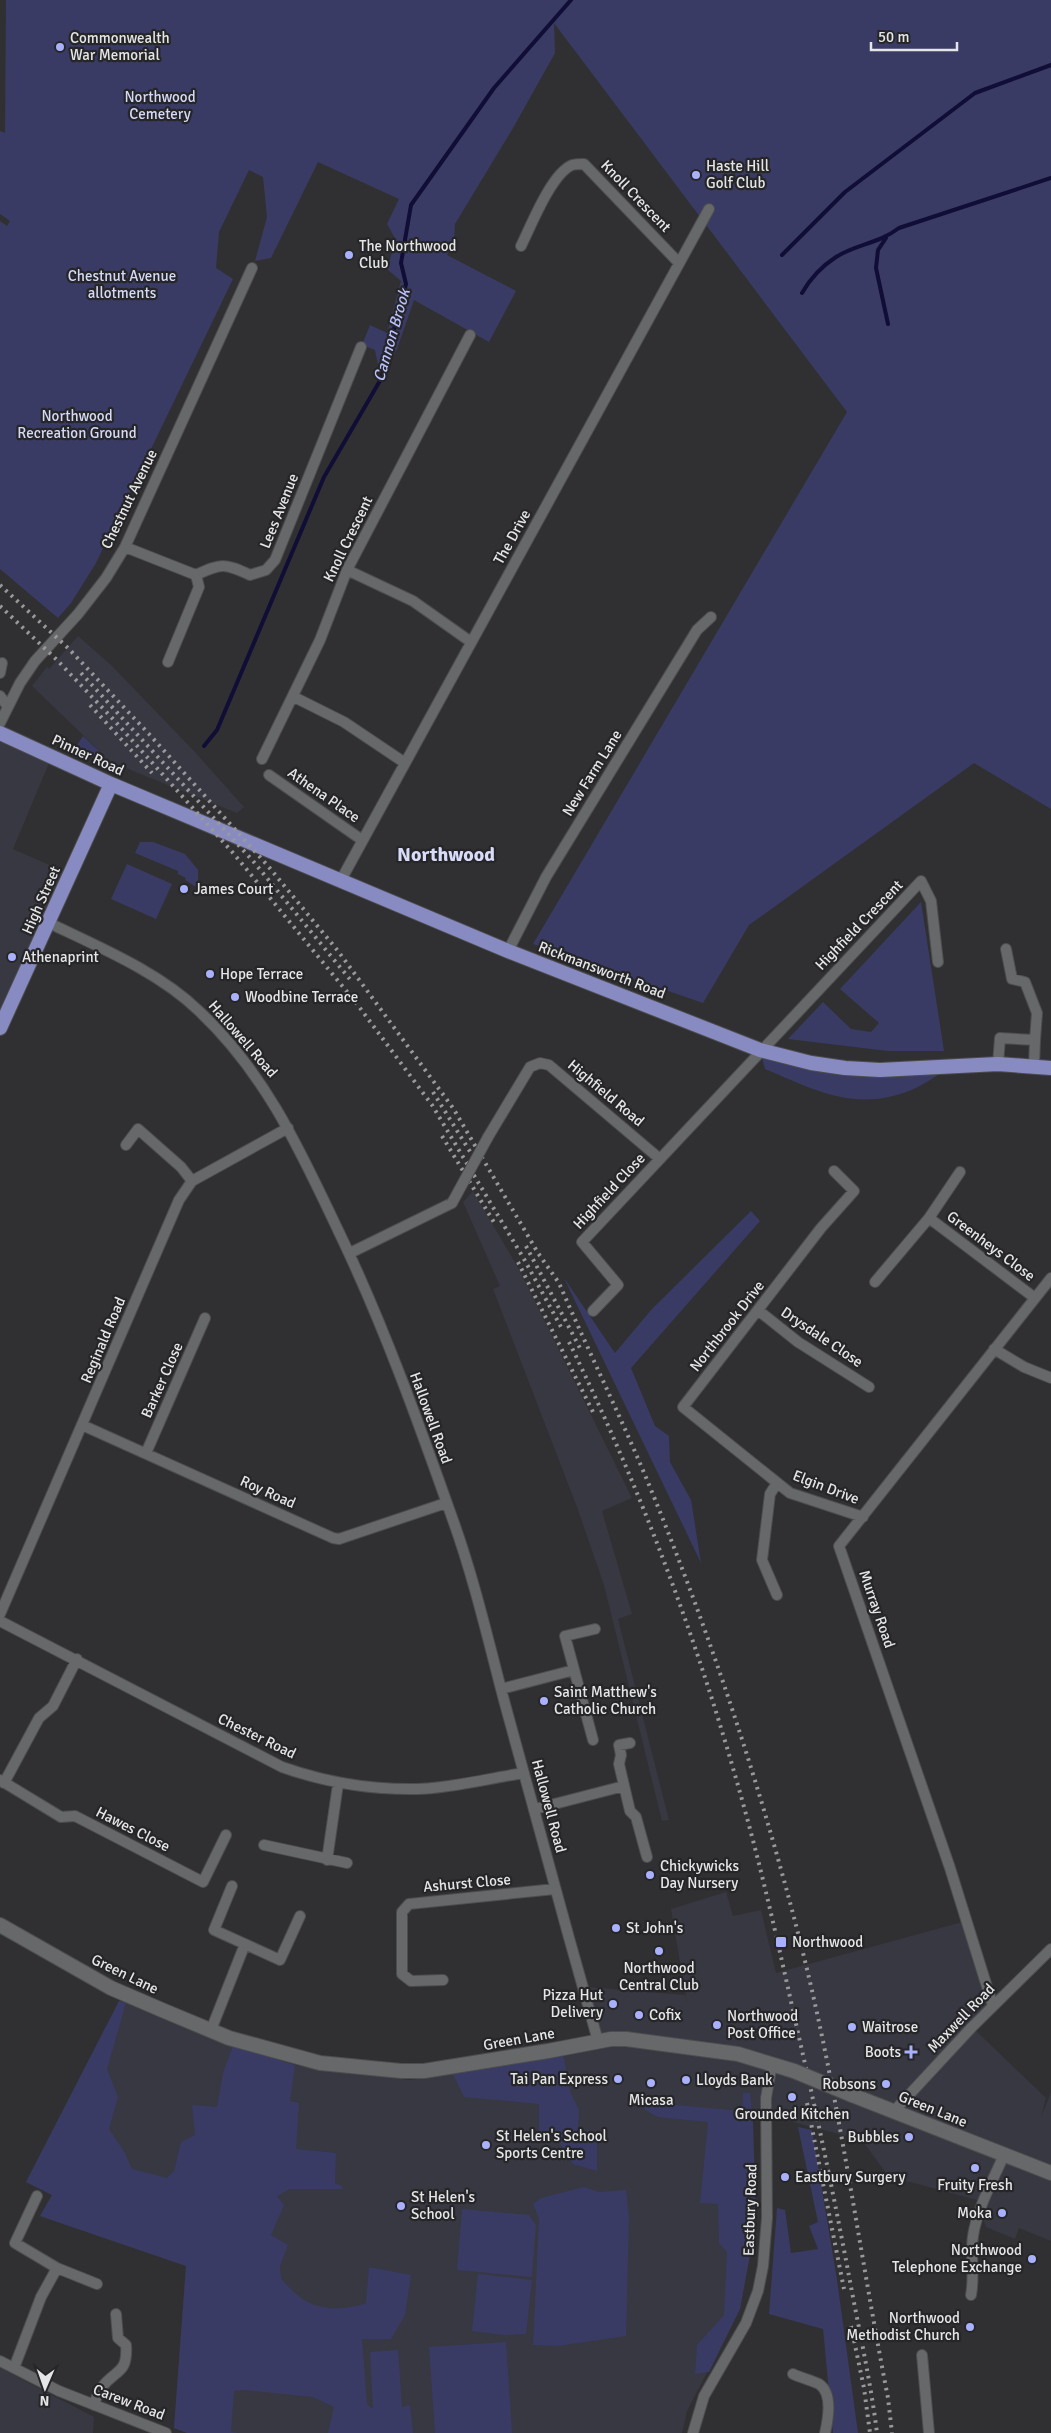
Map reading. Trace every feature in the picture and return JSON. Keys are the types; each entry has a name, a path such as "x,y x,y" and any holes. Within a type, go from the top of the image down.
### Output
{"main road":[{"name":"Pinner Road","path":"0,733 111,784 162,805"},
{"name":"High Street","path":"0,1028 111,784"},
{"name":"Rickmansworth Road","path":"162,805 508,951 760,1050 811,1063 863,1069 998,1064 1051,1068"},
{"name":"Green Lane","path":"0,1925 111,1988 229,2038 320,2063 401,2072 459,2066 618,2038 655,2041 738,2054 794,2071 1051,2173"}],"street":[{"name":"Knoll Crescent","path":"521,246 546,196 563,172 574,164 584,164 679,263"},
{"name":"The Drive","path":"341,880 709,209"},
{"name":"Chestnut Avenue","path":"0,724 20,683 35,660 78,614 106,578 125,547 252,268"},
{"name":"Knoll Crescent","path":"262,760 320,640 347,570 470,335"},
{"name":"Lees Avenue","path":"196,575 218,565 232,567 250,575 266,570 276,560 361,347"},
{"path":"125,547 196,575 199,587 168,662"},
{"path":"347,570 413,601 471,642"},
{"name":"New Farm Lane","path":"508,951 546,877 697,630 711,617"},
{"path":"0,696 8,707"},
{"path":"294,697 344,722 405,764"},
{"name":"Athena Place","path":"269,775 362,840"},
{"name":"Highfield Crescent","path":"760,1050 921,881 931,901 938,962"},
{"name":"Hallowell Road","path":"49,923 128,962 191,1004 220,1032 258,1078 303,1154 350,1253 408,1397 455,1524 598,2041"},
{"path":"1006,949 1012,979 1025,982 1037,1013 1034,1066"},
{"path":"998,1064 1000,1038 1035,1040"},
{"path":"660,1159 760,1050"},
{"name":"Highfield Road","path":"350,1253 452,1203 488,1136 530,1067 540,1063 549,1065 660,1159"},
{"name":"Reginald Road","path":"0,1614 179,1200 192,1181 288,1128"},
{"path":"126,1144 138,1129 181,1167 192,1181"},
{"name":"Highfield Close","path":"593,1311 618,1285 582,1242 660,1159"},
{"name":"Northbrook Drive","path":"777,1483 683,1407 759,1311 821,1228 854,1191 834,1171"},
{"name":"Greenheys Close","path":"875,1282 928,1218 960,1172"},
{"name":"Greenheys Close","path":"928,1218 1034,1298"},
{"name":"Murray Road","path":"992,2006 950,1868 839,1546 1051,1278"},
{"name":"Drysdale Close","path":"759,1311 798,1342 869,1386"},
{"name":"Barker Close","path":"146,1453 205,1318"},
{"path":"994,1349 1024,1367 1051,1378"},
{"name":"Roy Road","path":"82,1425 333,1538 339,1539 446,1503"},
{"name":"Elgin Drive","path":"777,1595 762,1560 770,1494 777,1483 790,1493 862,1517"},
{"name":"Chester Road","path":"0,1621 77,1659 282,1767 338,1784 420,1789 524,1773"},
{"path":"593,1740 565,1636 594,1629"},
{"path":"2,1781 39,1718 53,1706 77,1659"},
{"path":"502,1689 574,1670"},
{"path":"630,1743 619,1746 621,1755 619,1764 630,1811 636,1817 647,1857"},
{"name":"Hawes Close","path":"2,1781 61,1816 75,1816 203,1882 226,1835"},
{"path":"327,1860 338,1784"},
{"path":"535,1809 624,1786"},
{"path":"264,1845 347,1864"},
{"path":"232,1886 214,1930 280,1960 300,1916"},
{"name":"Ashurst Close","path":"443,1980 411,1981 402,1974 402,1912 404,1907 409,1904 555,1889"},
{"path":"211,2030 245,1944"},
{"name":"Maxwell Road","path":"895,2110 992,2006 1051,1949"},
{"name":"Eastbury Road","path":"693,2433 704,2396 746,2323 761,2274 767,2218 766,2098 772,2064"},
{"path":"971,2295 973,2282 971,2260 973,2234 1004,2155"},
{"path":"37,2196 15,2243 56,2268 97,2284"},
{"path":"14,2368 41,2297 56,2268"},
{"path":"94,2405 102,2387 121,2371 127,2356 126,2345 118,2338 116,2314"},
{"path":"922,2356 929,2433"},
{"name":"Carew Road","path":"0,2361 59,2391 166,2433"},
{"path":"793,2374 821,2385 827,2395 828,2417 825,2433"}],"shaded area":[{"path":"78,636 111,665 194,751 244,807 237,813 111,762 32,686 47,667 49,669"},
{"path":"0,733 52,756 13,849 70,874 0,1028"},
{"path":"473,1191 520,1271 632,1498 602,1511 632,1614 618,1619 669,1820 662,1821 604,1585 577,1507 493,1289 500,1286 463,1202"},
{"name":"St Helen's School","path":"726,1892 733,1916 761,1910 776,1973 966,1921 993,2006 972,2027 1046,2098 1041,2117 1051,2092 1051,2241 1019,2228 1015,2239 986,2227 977,2200 888,2176 862,2140 766,2115 641,2102 752,2116 756,2222 740,2309 687,2411 682,2433 187,2433 174,2428 186,2266 40,2216 52,2195 26,2182 120,2000 237,2048 295,2065 410,2080 593,2050 598,2041 587,1987 685,1995 687,2003 671,1909"},
{"path":"0,2368 94,2417 93,2433 0,2433"}],"green space":[{"path":"6,0 1051,0 1051,809 974,763 749,925 703,1003 533,944 847,412 554,23 555,53 513,128 455,224 454,241 447,255 516,291 489,342 414,300 397,349 381,379 375,350 362,345 370,325 387,333 401,281 387,269 396,240 387,224 399,199 318,162 271,258 255,261 267,217 263,177 249,170 219,232 216,268 233,279 96,563 71,603 58,618 0,569 0,221 7,226 10,221 0,214 0,131 5,133"},
{"path":"83,736 111,762 100,761 74,750"},
{"path":"140,842 153,842 185,854 198,870 198,888 185,880 186,878 178,874 178,871 135,853"},
{"path":"127,864 172,884 156,919 111,899"},
{"path":"921,902 944,1051 888,1051 788,1039 823,1002 851,1029 871,1032 879,1023 840,989"},
{"path":"760,1050 811,1063 953,1066 909,1091 889,1097 852,1099 818,1091 765,1069"},
{"path":"751,1211 760,1221 631,1368 655,1426 669,1436 670,1462 691,1500 701,1563 564,1278 615,1353 651,1310"},
{"path":"119,2001 126,2003 107,2069 118,2097 109,2129 125,2153 132,2169 167,2178 174,2171 181,2142 195,2135 192,2105 217,2107 223,2073 233,2046 295,2065 290,2101 299,2103 296,2149 336,2153 335,2184 341,2185 343,2189 290,2189 277,2196 284,2205 271,2235 288,2245 280,2266 281,2279 298,2296 311,2304 327,2308 343,2308 366,2303 369,2267 411,2275 405,2315 391,2339 362,2339 367,2404 373,2409 370,2352 398,2350 402,2407 410,2405 413,2433 328,2433 334,2407 313,2397 243,2390 234,2391 231,2432 238,2433 187,2433 174,2428 186,2266 40,2216 52,2195 26,2182"},
{"path":"563,2055 571,2094 579,2110 578,2127 597,2141 597,2171 573,2164 553,2133 539,2132 539,2104 464,2097 453,2074"},
{"path":"743,2093 750,2093 753,2122 756,2222 740,2309 709,2372 695,2374 697,2345 724,2315 727,2252 719,2243 718,2204 700,2203 708,2122 658,2117 645,2110 644,2102 742,2111"},
{"path":"798,2127 812,2130 837,2280 858,2433 833,2433 823,2329 769,2314 777,2208 785,2210 791,2253 818,2249 809,2226 818,2222"},
{"path":"584,2187 599,2192 626,2190 629,2217 626,2336 558,2346 533,2345 539,2219 533,2204 541,2198"},
{"path":"462,2209 529,2215 536,2225 532,2277 457,2270"},
{"path":"478,2274 532,2280 526,2334 505,2335 472,2331"},
{"path":"506,2342 512,2433 435,2433 429,2347"}],"waterway":[{"name":"Cannon Brook","path":"204,746 217,730 324,477 381,379 406,284 401,263 411,205 494,88 571,0"},
{"path":"782,255 845,192 975,93 1051,65"},
{"path":"802,293 821,269 851,249 883,237 899,228 1051,178"},
{"path":"886,238 878,250 876,268 888,324"}],"railway":[{"path":"0,585 68,648 149,734 268,866 338,951 453,1108 538,1253 559,1283 654,1497 696,1605 752,1770 784,1881 813,1994 847,2167 888,2398 892,2433"},
{"path":"0,606 57,660 113,719 234,854 357,1004 432,1105 524,1259 561,1327"},
{"path":"81,673 253,861 353,983"},
{"path":"90,705 152,773"},
{"path":"433,1092 479,1166"},
{"path":"442,1136 495,1224"},
{"path":"526,1246 581,1350"},
{"path":"518,1262 595,1416"},
{"path":"569,1342 621,1455 667,1570 689,1629 744,1807 769,1904 824,2152 866,2362 877,2433"},
{"path":"807,2103 844,2289"},
{"path":"851,2326 864,2388 870,2433"}],"place":[{"name":"Commonwealth War Memorial","path":"60,47"},
{"name":"Haste Hill Golf Club","path":"696,175"},
{"name":"The Northwood Club","path":"349,255"},
{"name":"James Court","path":"184,889"},
{"name":"Athenaprint","path":"12,957"},
{"name":"Hope Terrace","path":"210,974"},
{"name":"Woodbine Terrace","path":"235,997"},
{"name":"Saint Matthew's Catholic Church","path":"544,1701"},
{"name":"Chickywicks Day Nursery","path":"650,1875"},
{"name":"St John's","path":"616,1928"},
{"name":"Northwood","path":"781,1942"},
{"name":"Northwood Central Club","path":"659,1951"},
{"name":"Pizza Hut Delivery","path":"613,2004"},
{"name":"Cofix","path":"639,2015"},
{"name":"Northwood Post Office","path":"717,2025"},
{"name":"Waitrose","path":"852,2027"},
{"name":"Boots","path":"911,2052"},
{"name":"Tai Pan Express","path":"618,2079"},
{"name":"Lloyds Bank","path":"686,2080"},
{"name":"Micasa","path":"651,2083"},
{"name":"Robsons","path":"886,2084"},
{"name":"Grounded Kitchen","path":"792,2097"},
{"name":"Bubbles","path":"909,2137"},
{"name":"St Helen's School Sports Centre","path":"486,2145"},
{"name":"Fruity Fresh","path":"975,2168"},
{"name":"Eastbury Surgery","path":"785,2177"},
{"name":"St Helen's School","path":"401,2206"},
{"name":"Moka","path":"1002,2213"},
{"name":"Northwood Telephone Exchange","path":"1032,2259"},
{"name":"Northwood Methodist Church","path":"970,2327"}],"district":[{"name":"Northwood","path":"446,854"}],"park label":[{"name":"Northwood Cemetery","path":"160,106"},
{"name":"Chestnut Avenue allotments","path":"122,284"},
{"name":"Northwood Recreation Ground","path":"77,424"}]}
